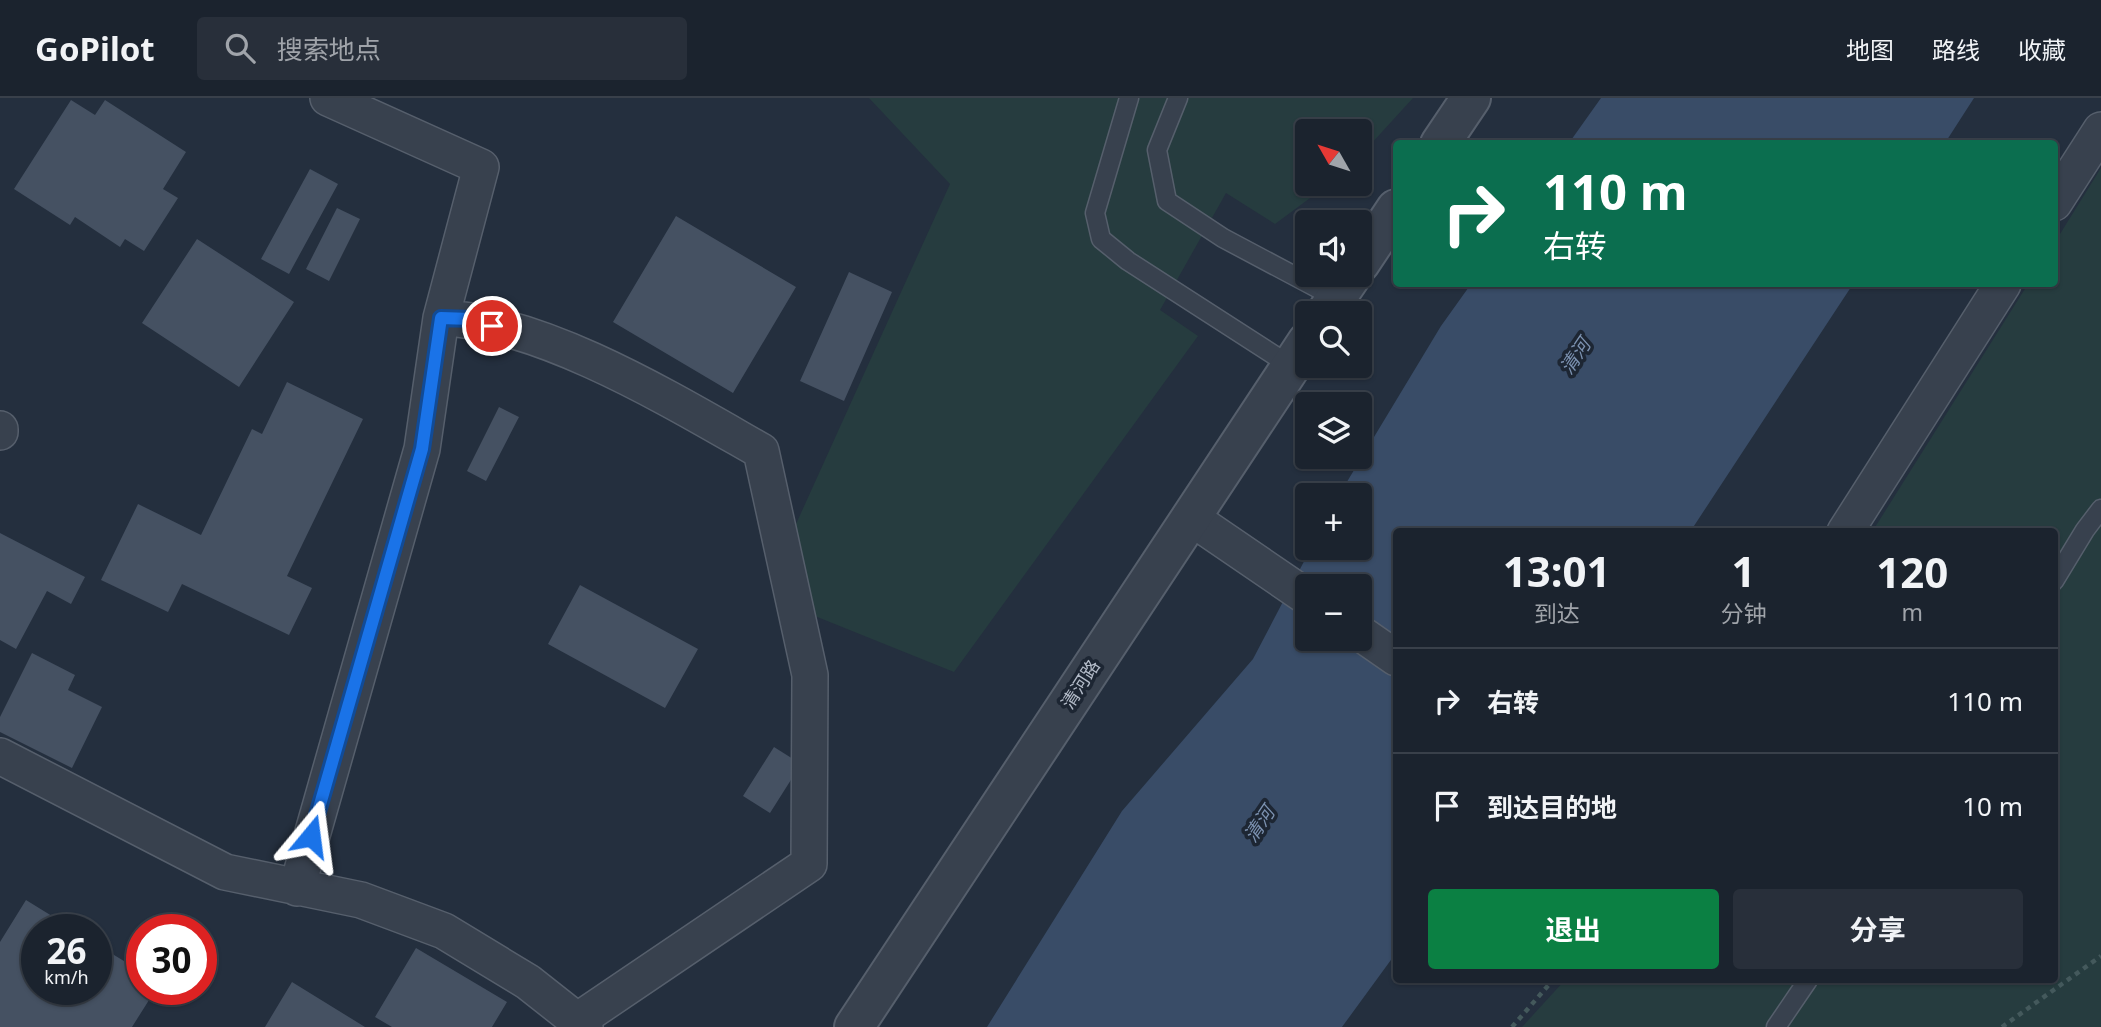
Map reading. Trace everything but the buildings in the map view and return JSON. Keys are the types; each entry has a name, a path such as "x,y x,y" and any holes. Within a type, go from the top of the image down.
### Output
{"street":[{"path":"297,888 422,449 441,318 481,167 327,98"},
{"path":"1443,140 1471,98"},
{"path":"2058,197 2101,130"},
{"path":"1372,245 1393,214"},
{"path":"1848,528 2001,287"},
{"path":"0,756 225,872 361,900 444,931 528,982 581,1024 809,864 810,675 761,451 644,384 536,339 471,319 441,318"},
{"name":"清河路","path":"854,1027 1295,360"},
{"path":"1190,517 1295,589"},
{"path":"1372,641 1393,656"}],"lane":[{"path":"1129,98 1095,213 1101,239 1128,261 1295,352"},
{"path":"1178,98 1157,150 1167,201 1223,238 1338,295"},
{"path":"2058,574 2101,509"},
{"path":"1776,1027 1806,983"}],"path":[{"path":"2002,1027 2101,956"},
{"path":"1512,1027 1550,983"}],"green space":[{"path":"869,98 1413,98 1372,143 1372,119 1295,119 1295,196 1313,196 1275,224 1226,193 1160,310 1198,336 954,672 790,606 777,566 950,184"},
{"path":"2101,168 2101,1027 1522,1027 1562,983 2058,983 2058,528 1875,528 2026,287 2058,287 2058,237"}],"water":[{"path":"1601,98 1974,98 1947,140 1571,140"},
{"name":"清河","path":"1469,287 1851,287 1693,528 1393,528 1393,957 1342,1027 987,1027 1122,811 1253,659 1295,579 1295,651 1372,651 1372,574 1297,574 1305,560 1372,560 1372,483 1346,483 1355,469 1372,469 1372,440 1441,326"}],"route":[{"path":"311,836 422,449 441,318 471,319 492,326"}]}
